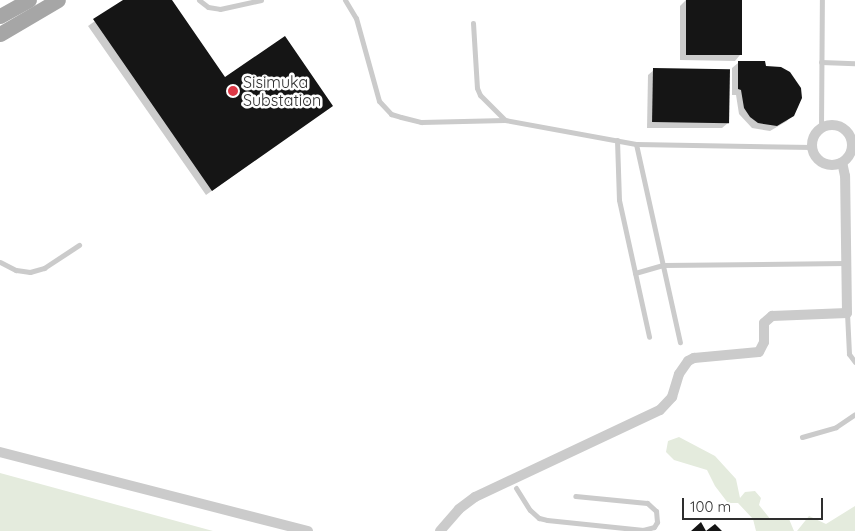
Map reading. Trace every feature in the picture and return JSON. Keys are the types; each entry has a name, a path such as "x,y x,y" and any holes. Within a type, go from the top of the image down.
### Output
{"main road":[{"path":"0,16 29,0"},
{"path":"0,34 58,0"}],"street":[{"path":"833,125 839,126 845,130 853,141 852,152 842,162 836,164 823,163 814,154 812,147 814,136 821,128 833,125"},
{"path":"440,531 459,509 475,497 660,410 672,397 679,374 688,361 694,358 759,352 764,342 764,323 772,316 847,313 845,176 842,162"},
{"path":"0,452 308,531"}],"lane":[{"path":"199,0 208,7 220,9 261,0"},
{"path":"345,0 356,18 374,90 385,109 401,117 421,122 505,120 636,144 812,147"},
{"path":"821,128 822,0"},
{"path":"473,23 477,88 480,95 505,120"},
{"path":"821,62 855,63"},
{"path":"617,140 620,169 618,191 650,337"},
{"path":"636,144 680,342"},
{"path":"0,262 16,270 30,272 44,268 79,245"},
{"path":"635,273 663,266 846,263"},
{"path":"847,313 849,354 855,362"},
{"path":"802,437 836,427 855,414"},
{"path":"516,488 530,510 539,518 547,520 643,530 654,527 657,522 656,511 647,503 575,496"}],"shaded area":[{"path":"679,437 715,456 736,479 740,498 745,492 755,491 761,498 759,505 771,520 789,519 794,531 756,531 753,519 738,503 728,503 715,486 707,470 674,460 666,452 668,441"},
{"path":"0,473 213,531 0,531"},
{"path":"855,506 855,531 797,531 809,516 826,524"}],"building":[{"name":"Sisimuka Substation","path":"123,0 172,0 225,77 285,36 333,106 212,191 93,19"},
{"path":"686,0 742,0 742,55 686,55"},
{"path":"738,61 765,61 766,66 781,67 790,72 801,88 802,98 794,116 777,126 758,123 750,117 744,108 741,90 738,89"},
{"path":"653,68 730,69 729,123 652,122"},
{"path":"701,522 706,531 691,531"},
{"path":"715,524 722,531 706,531"}],"place":[{"name":"Sisimuka Substation","path":"233,91"}]}
